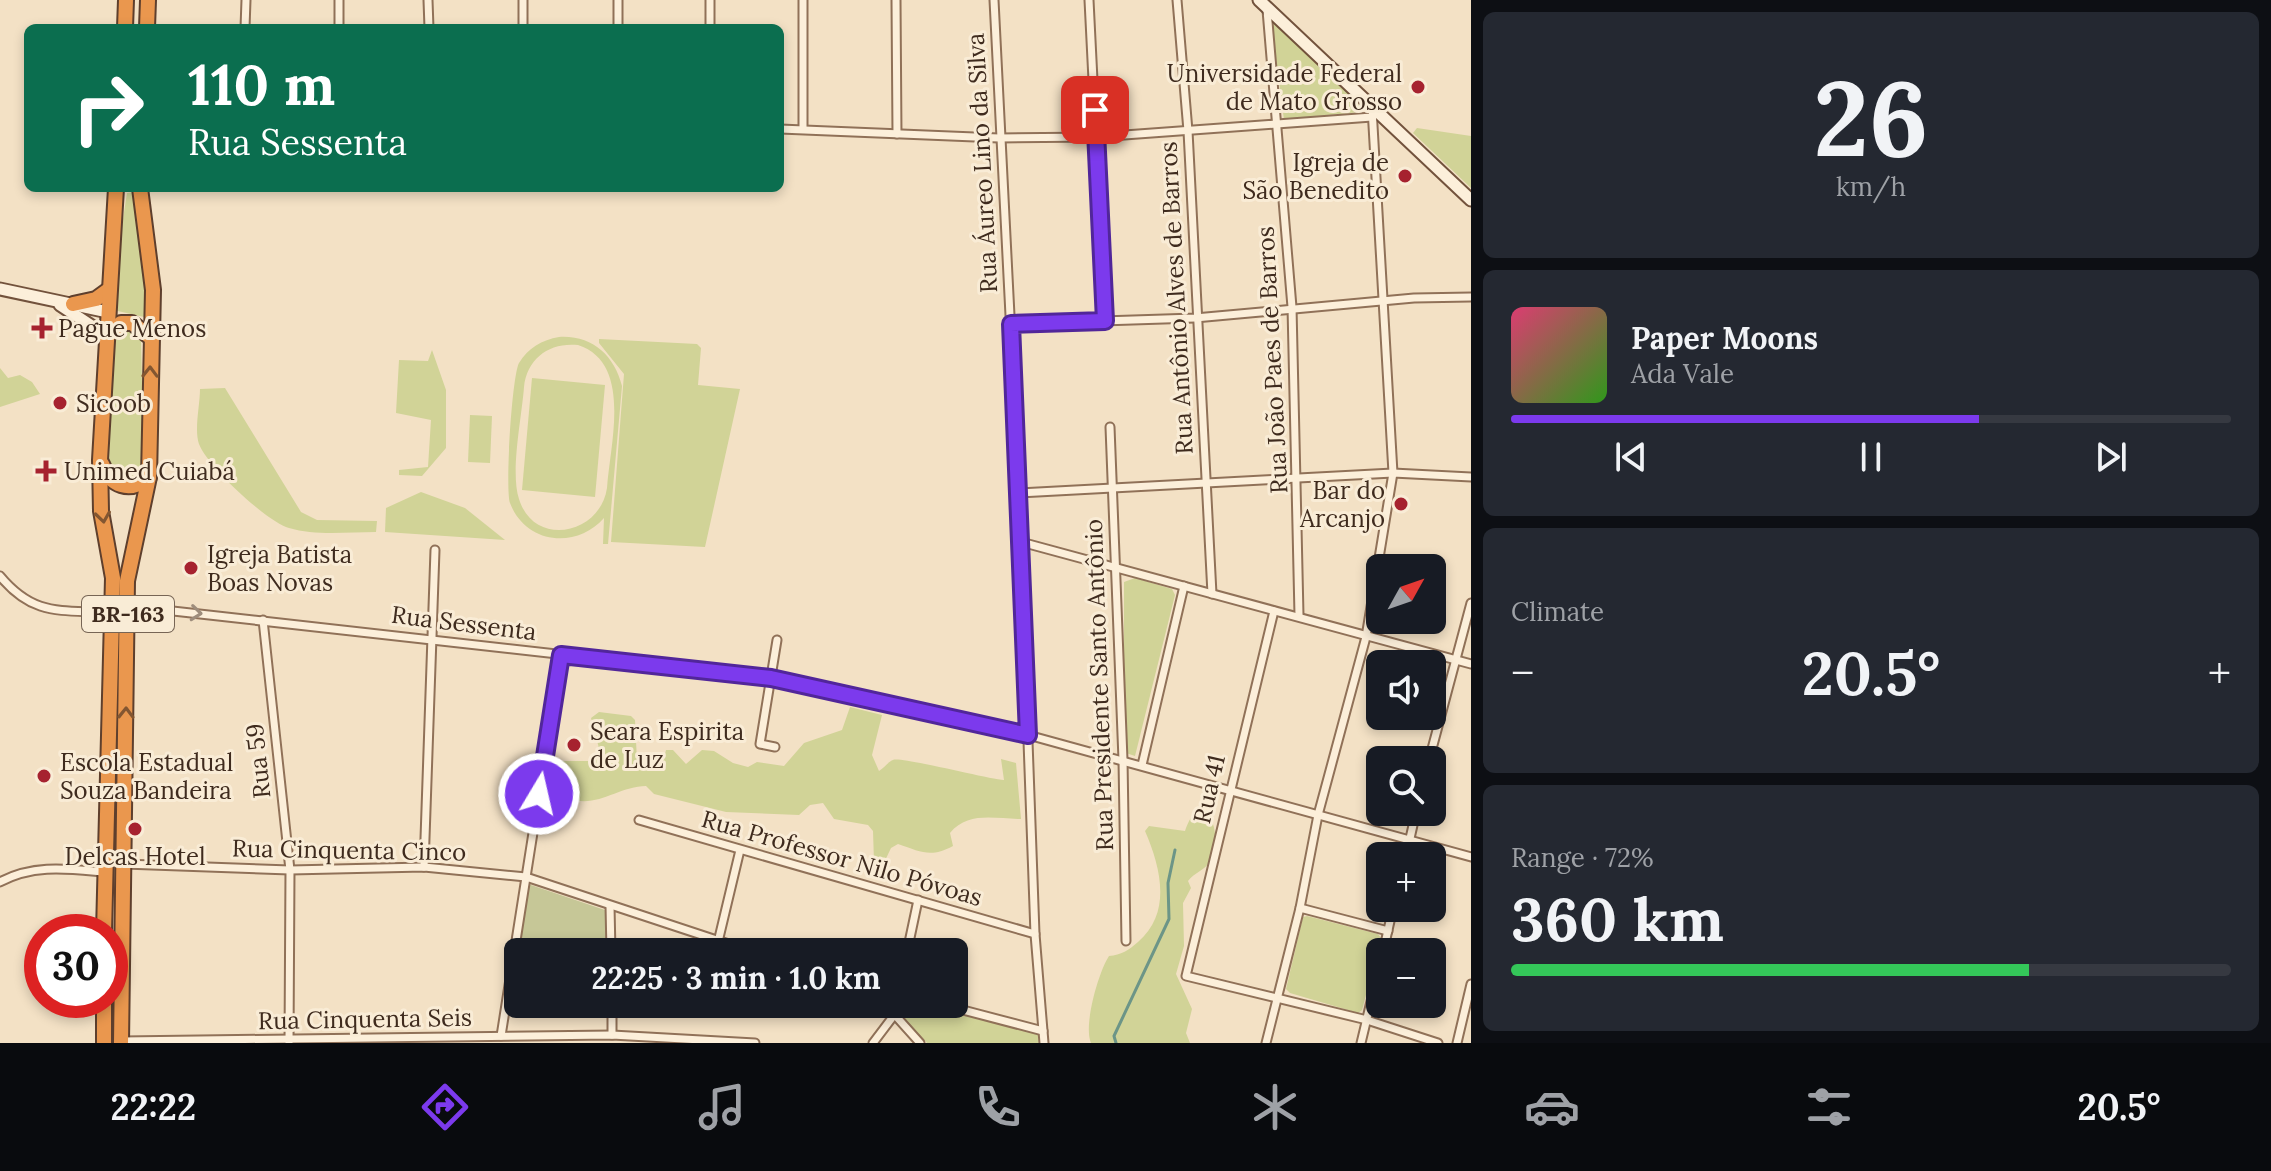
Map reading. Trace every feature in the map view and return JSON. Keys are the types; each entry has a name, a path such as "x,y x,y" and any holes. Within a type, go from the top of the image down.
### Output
{"highway":[{"path":"125,24 126,0"},
{"path":"147,24 148,0"},
{"name":"BR-163","path":"104,914 113,578 101,511 100,460 107,291 116,192"},
{"name":"BR-163","path":"121,1042 128,573 149,477 153,290 141,192"},
{"path":"73,304 96,299 107,291"},
{"path":"108,312 132,323 150,337"},
{"path":"107,336 121,323 132,323"},
{"path":"100,460 107,477 124,487 135,486 149,477"},
{"path":"104,1018 104,1043"}],"street":[{"path":"245,24 246,0"},
{"path":"339,0 339,24"},
{"path":"428,0 429,24"},
{"path":"523,0 523,24"},
{"path":"618,0 618,24"},
{"path":"710,0 710,24"},
{"path":"803,0 803,129"},
{"path":"896,0 897,134"},
{"name":"Rua Áureo Lino da Silva","path":"994,0 1019,493 1035,934 1044,1043"},
{"path":"1089,0 1105,321"},
{"name":"Rua Antônio Alves de Barros","path":"1177,0 1188,131 1195,318 1212,594"},
{"path":"1263,4 1372,111 1471,200"},
{"name":"Rua João Paes de Barros","path":"1263,4 1279,125 1292,307 1299,478 1299,615"},
{"path":"784,129 999,138 1097,137 1279,125 1372,111"},
{"path":"1266,1043 1300,908 1318,815 1366,637 1393,473 1372,111"},
{"path":"0,289 108,312"},
{"path":"1011,324 1195,318 1292,307 1471,297"},
{"path":"53,302 107,336"},
{"name":"Rua Presidente Santo Antônio","path":"1110,427 1123,760 1126,941"},
{"path":"1019,493 1393,473 1471,477"},
{"path":"1021,542 1471,664"},
{"path":"424,867 435,550"},
{"path":"0,576 26,603 39,608 113,613"},
{"path":"1142,765 1184,586"},
{"path":"1433,746 1471,603"},
{"name":"Rua Sessenta","path":"128,606 771,678 1028,735 1471,857"},
{"name":"Rua 41","path":"1274,611 1186,976 1278,999"},
{"name":"Rua 59","path":"263,620 290,870 289,1042"},
{"path":"775,747 760,744 777,640"},
{"path":"501,1036 561,655"},
{"name":"Rua Professor Nilo Póvoas","path":"639,820 1035,934"},
{"path":"1409,840 1412,826"},
{"path":"719,938 740,850"},
{"name":"Rua Cinquenta Cinco","path":"124,864 290,870 424,867 526,877 706,938"},
{"path":"0,882 16,873 47,868 104,872"},
{"path":"910,938 918,900"},
{"path":"610,906 611,938"},
{"path":"1300,908 1388,931"},
{"path":"1386,938 1390,922"},
{"path":"1457,1043 1471,984"},
{"path":"1278,999 1367,1020 1438,1043"},
{"path":"968,1011 1043,1031"},
{"path":"612,1018 612,1035"},
{"path":"873,1043 892,1018"},
{"path":"898,1018 920,1043"},
{"path":"1361,1043 1367,1020"},
{"name":"Rua Cinquenta Seis","path":"121,1042 612,1035 755,1043"}],"green space":[{"path":"1271,21 1275,21 1360,101 1359,112 1284,120"},
{"path":"1417,128 1471,136 1471,188 1413,133"},
{"path":"134,192 145,277 144,317 109,309 127,193"},
{"path":"125,326 139,333 141,339 144,472 134,483 109,473 110,339"},
{"path":"559,337 582,339 600,349 613,365 622,386 608,544 603,544 604,518 580,535 553,538 528,527 510,503 509,456 516,372 527,353 541,343","holes":["578,345 595,355 606,369 614,407 607,488 602,504 580,525 566,530 538,525 527,515 517,488 517,444 526,377 535,360 558,346"]},
{"path":"599,339 697,344 701,348 698,385 740,389 705,547 611,542 624,374"},
{"path":"432,350 446,390 446,448 422,476 399,475 399,470 428,467 431,420 396,413 399,360 428,361"},
{"path":"0,368 8,378 20,375 32,382 40,394 0,407"},
{"path":"532,378 605,385 595,497 522,490"},
{"path":"225,388 301,512 317,520 377,521 376,532 321,533 289,528 279,524 239,492 213,466 198,438 200,389"},
{"path":"470,415 492,416 490,463 468,462"},
{"path":"421,492 465,508 505,540 385,532 386,508"},
{"path":"1135,578 1172,589 1175,595 1135,756 1126,753 1124,743 1124,582"},
{"path":"850,707 882,715 872,755 879,771 891,761 899,760 1004,780 1001,759 1016,763 1021,819 982,818 965,822 950,833 953,846 938,852 920,851 898,844 891,848 882,867 874,862 873,831 868,825 834,819 823,803 810,805 799,815 726,812 654,794 646,786 588,801 565,795 554,785 558,761 592,761 600,752 591,718 599,712 631,716 635,720 637,761 657,763 664,758 666,750 673,750 686,764 702,750 714,751 733,763 748,767 757,762 784,766 804,743 842,730"},
{"path":"1205,811 1214,829 1214,850 1209,863 1188,881 1191,888 1183,903 1184,946 1176,974 1192,1009 1186,1033 1190,1043 1091,1043 1091,1012 1105,963 1109,956 1128,950 1138,942 1156,918 1159,875 1145,831 1149,826 1185,831 1192,817"},
{"path":"528,884 605,910 606,938 520,938"},
{"path":"1303,917 1378,934 1381,938 1366,938 1366,995 1362,1010 1358,1013 1290,993 1286,989"},
{"path":"968,1016 1038,1034 1039,1043 927,1043 903,1018"}],"waterway":[{"path":"1116,1043 1114,1036 1169,919 1168,883 1175,850"}],"place":[{"name":"Universidade Federal de Mato Grosso","path":"1418,87"},
{"name":"Igreja de São Benedito","path":"1405,176"},
{"name":"Pague Menos","path":"42,328"},
{"name":"Sicoob","path":"60,403"},
{"name":"Unimed Cuiabá","path":"46,471"},
{"name":"Bar do Arcanjo","path":"1401,504"},
{"name":"Igreja Batista Boas Novas","path":"191,568"},
{"name":"Seara Espirita de Luz","path":"574,745"},
{"name":"Escola Estadual Souza Bandeira","path":"44,776"},
{"name":"Delcas Hotel","path":"135,829"}],"route":[{"path":"539,794 561,655 771,678 1028,735 1011,324 1105,321 1095,110"}]}
